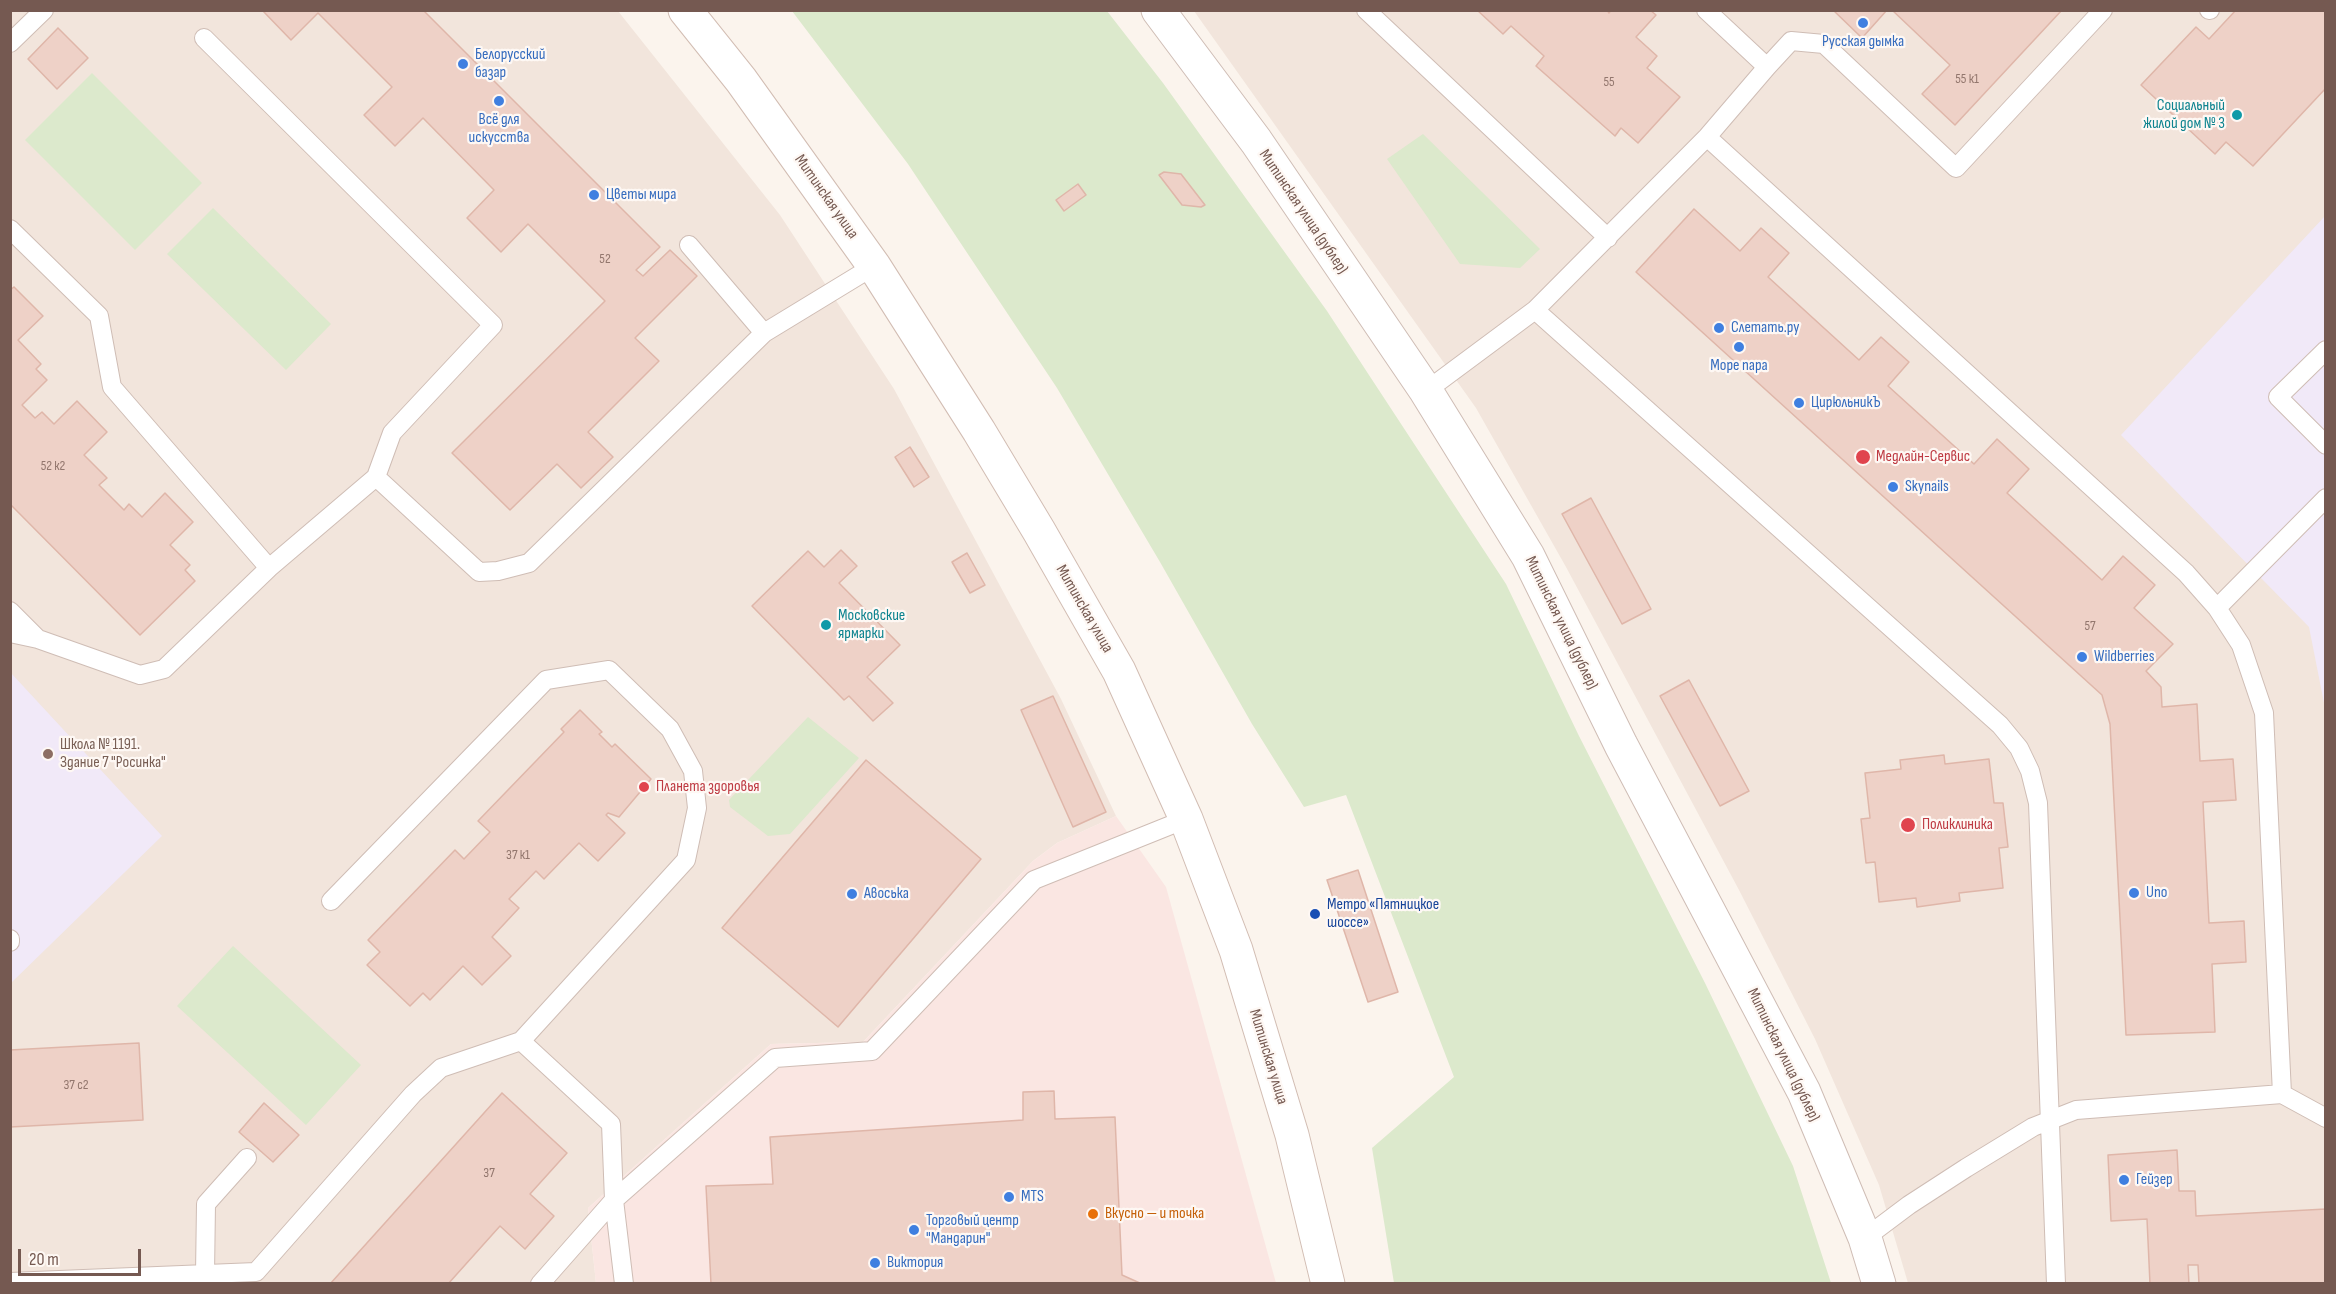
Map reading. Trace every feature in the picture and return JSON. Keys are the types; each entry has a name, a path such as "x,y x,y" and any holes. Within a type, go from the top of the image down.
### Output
{"street":[{"name":"Митинская улица","path":"685,10 748,89 874,266 985,441 1119,671 1186,819 1241,966 1292,1135 1328,1284"},
{"name":"Митинская улица (дублер)","path":"1158,10 1256,141 1426,391 1528,556 1621,744 1804,1092 1865,1238 1880,1284"}],"lane":[{"path":"10,43 44,10"},
{"path":"1366,10 1608,238"},
{"path":"1706,10 1767,67"},
{"path":"1426,391 1535,310 1707,137 1791,41 1824,44 1956,168 2103,10"},
{"path":"10,633 38,639 140,675 164,669 269,568 376,477 392,433 493,325 204,38"},
{"path":"1707,137 2186,573 2217,608 2241,645 2264,712 2282,1094"},
{"path":"10,229 99,316 112,387 269,568"},
{"path":"689,245 764,333"},
{"path":"376,477 479,572 498,571 529,563 764,333 874,266"},
{"path":"1535,310 2000,726 2019,748 2030,771 2038,803 2056,1284"},
{"path":"2325,350 2278,397 2325,444"},
{"path":"2217,608 2325,498"},
{"path":"10,611 38,639"},
{"path":"10,1282 256,1272 413,1094 441,1068 522,1041 686,860 697,808 693,771 670,729 609,670 546,680 331,901"},
{"path":"540,1284 614,1200 775,1058 872,1052 1034,880 1186,819"},
{"path":"522,1041 611,1124 614,1200 624,1284"},
{"path":"1865,1238 1909,1205 2033,1127 2076,1110 2282,1094 2325,1118"},
{"path":"205,1274 206,1204 247,1158"}],"shaded area":[{"path":"10,11 618,11 780,215 894,389 1061,699 1116,816 1057,843 1033,861 863,1042 771,1044 588,1208 596,1283 11,1283"},
{"path":"1194,11 2325,11 2325,1283 1908,1283 1879,1185 1815,1039 1739,890 1566,567 1476,408"},
{"path":"2325,216 2325,708 2309,627 2121,435"},
{"name":"Школа № 1191. Здание 7 \"Росинка\"","path":"11,673 162,836 11,983"},
{"path":"1116,816 1166,887 1276,1283 596,1283 588,1208 771,1044 863,1042 1033,861 1057,843"}],"green space":[{"path":"792,11 1107,11 1163,83 1327,311 1506,584 1579,736 1705,983 1793,1166 1831,1283 1394,1283 1372,1148 1454,1077 1346,795 1304,807 1252,724 1057,388 908,164"},
{"path":"92,73 202,183 135,250 25,140"},
{"path":"1423,134 1540,249 1520,268 1460,264 1387,159"},
{"path":"213,208 331,324 286,370 167,254"},
{"path":"808,717 859,758 790,834 768,836 730,807 729,800"},
{"path":"233,946 361,1065 306,1125 177,1006"}],"building":[{"path":"262,10 423,10 660,247 636,270 643,276 670,250 697,276 635,338 659,361 588,432 613,457 581,488 557,464 510,510 452,453 605,301 528,224 501,252 467,218 494,190 423,118 395,146 364,115 392,87 318,13 291,40"},
{"path":"1477,10 1607,10 1609,13 1611,10 1650,10 1656,15 1636,37 1657,56 1647,68 1680,97 1638,143 1621,128 1615,136 1536,66 1544,56 1511,26 1503,34"},
{"path":"1833,10 1887,10 1862,38"},
{"path":"1892,10 2062,10 1955,125 1922,94 1950,65"},
{"name":"Социальный жилой дом № 3","path":"2236,10 2326,10 2326,88 2253,166 2226,142 2215,154 2141,85 2196,27 2209,39"},
{"path":"58,28 88,58 57,89 28,59"},
{"path":"1164,172 1181,174 1205,205 1201,207 1182,205 1159,175"},
{"path":"1078,184 1086,195 1064,211 1056,200"},
{"path":"1694,209 1740,251 1761,228 1789,253 1768,277 1859,360 1881,337 1909,362 1888,386 1974,464 1997,439 2029,469 2007,493 2102,580 2123,556 2155,585 2134,608 2173,644 2146,671 2161,687 2162,707 2197,704 2200,761 2233,759 2236,800 2203,802 2209,923 2244,921 2246,962 2212,964 2215,1032 2126,1035 2110,724 2102,695 1636,272"},
{"path":"14,287 43,316 18,340 41,364 36,369 47,380 22,405 35,418 42,412 54,424 77,401 107,432 84,455 107,478 99,485 124,510 129,504 142,517 165,493 193,522 170,545 190,565 185,570 195,581 140,635 10,504 10,290"},
{"path":"910,447 929,477 914,487 895,457"},
{"path":"1591,498 1651,609 1622,624 1562,514"},
{"name":"Московские ярмарки","path":"841,550 857,566 839,583 900,645 867,677 893,703 873,721 849,696 844,700 752,606 808,551 824,567"},
{"path":"967,553 985,585 970,593 952,562"},
{"path":"1689,680 1749,791 1720,806 1660,696"},
{"path":"1053,696 1106,812 1073,827 1021,710"},
{"path":"580,710 602,732 599,734 612,747 615,744 651,779 619,817 608,813 606,815 625,833 598,861 579,843 544,879 536,871 509,899 519,908 492,937 511,956 482,985 463,966 430,1000 423,993 410,1006 367,965 380,952 368,940 455,850 464,859 490,832 478,821 564,732 561,729"},
{"path":"1944,755 1945,764 1989,759 1994,803 2003,803 2008,847 1999,848 2003,888 1959,893 1960,901 1917,907 1916,898 1879,902 1875,862 1866,863 1861,819 1870,818 1865,773 1901,769 1900,760"},
{"name":"Авоська","path":"866,760 981,859 838,1027 722,928"},
{"path":"1358,870 1398,992 1368,1002 1327,880"},
{"path":"139,1043 143,1120 10,1127 10,1050"},
{"name":"Торговый центр \"Мандарин\"","path":"1054,1091 1055,1119 1115,1117 1122,1275 1142,1284 711,1284 706,1186 773,1184 770,1137 1023,1120 1023,1092"},
{"path":"502,1093 567,1153 530,1194 554,1216 525,1249 500,1226 448,1284 330,1284"},
{"path":"264,1103 299,1135 273,1162 239,1132"},
{"path":"2177,1150 2179,1191 2195,1191 2196,1216 2326,1209 2326,1284 2199,1284 2198,1265 2188,1265 2189,1284 2150,1284 2147,1219 2111,1221 2108,1155"}],"place":[{"name":"Русская дымка","path":"1863,23"},
{"name":"Белорусский базар","path":"463,64"},
{"name":"Всё для искусства","path":"499,101"},
{"name":"Социальный жилой дом № 3","path":"2237,115"},
{"name":"Цветы мира","path":"594,195"},
{"name":"Слетать.ру","path":"1719,328"},
{"name":"Море пара","path":"1739,347"},
{"name":"ЦирюльникЪ","path":"1799,403"},
{"name":"Медлайн-Сервис","path":"1863,457"},
{"name":"Skynails","path":"1893,487"},
{"name":"Московские ярмарки","path":"826,625"},
{"name":"Wildberries","path":"2082,657"},
{"name":"Школа № 1191. Здание 7 \"Росинка\"","path":"48,754"},
{"name":"Планета здоровья","path":"644,787"},
{"name":"Поликлиника","path":"1908,825"},
{"name":"Uno","path":"2134,893"},
{"name":"Авоська","path":"852,894"},
{"name":"Метро «Пятницкое шоссе»","path":"1315,914"},
{"name":"Гейзер","path":"2124,1180"},
{"name":"MTS","path":"1009,1197"},
{"name":"Вкусно — и точка","path":"1093,1214"},
{"name":"Торговый центр \"Мандарин\"","path":"914,1230"},
{"name":"Виктория","path":"875,1263"}]}
